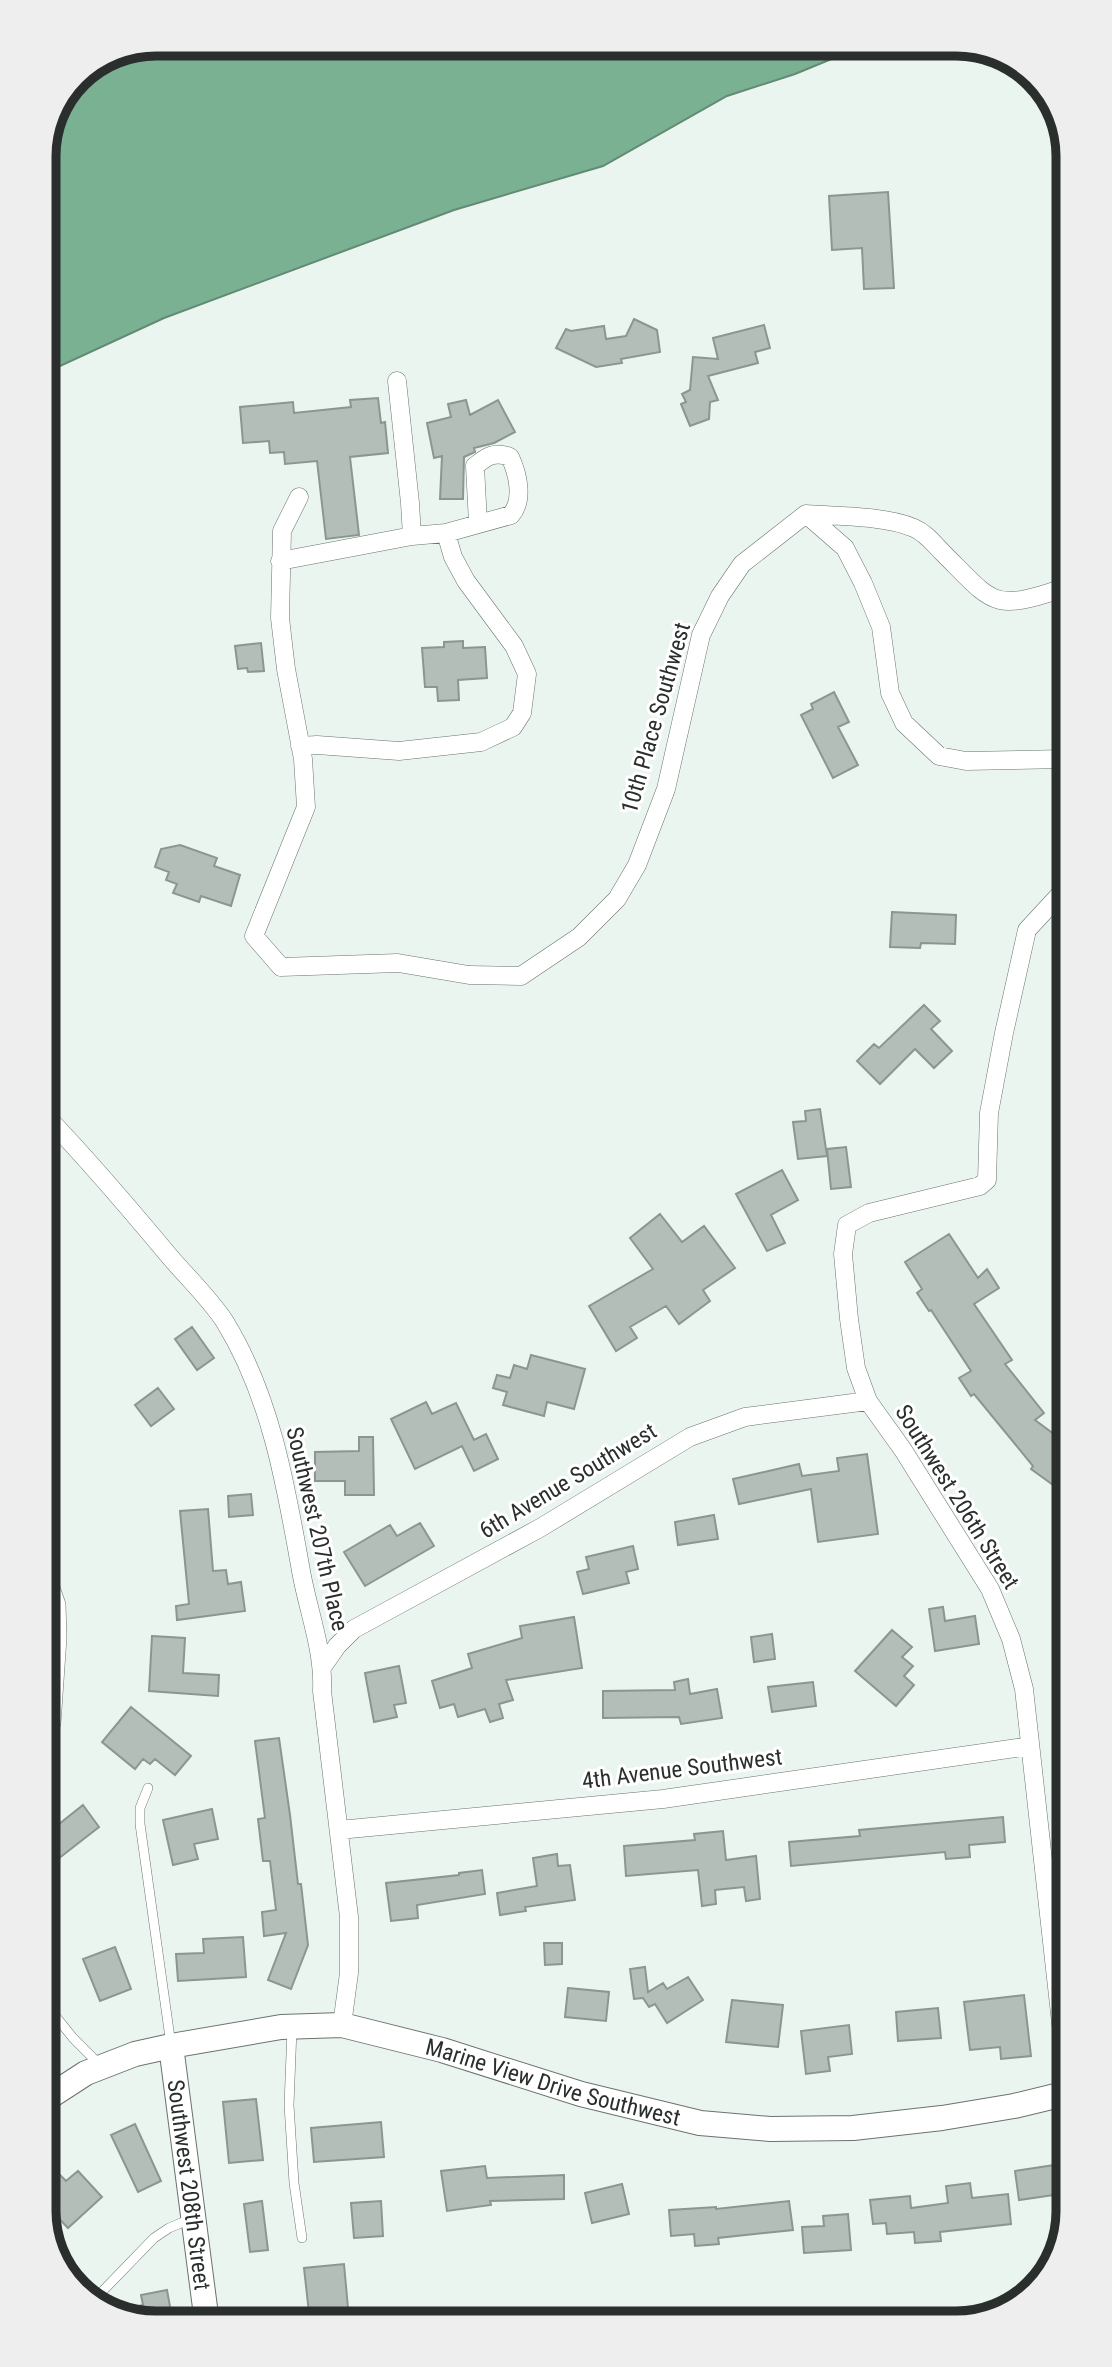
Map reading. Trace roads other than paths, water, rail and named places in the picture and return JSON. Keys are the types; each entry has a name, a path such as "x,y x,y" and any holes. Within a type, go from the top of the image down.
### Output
{"street":[{"path":"397,381 412,537"},
{"name":"10th Place Southwest","path":"299,497 282,531 280,618 300,746 306,807 254,936 281,967 398,963 469,975 522,976 579,937 617,899 636,865 666,789 701,635 710,616 720,596 743,564 807,514"},
{"path":"807,514 868,519 913,528 925,535 993,600 1027,600 1056,590"},
{"path":"807,514 845,548 863,583 881,627 890,693 904,723 939,755 966,761 1056,759"},
{"path":"280,561 446,533 478,523"},
{"path":"300,746 399,751 481,742 513,727 522,713 527,674 513,646 466,580 453,557 446,533"},
{"name":"Southwest 206th Street","path":"1056,898 1027,929 989,1113 987,1180 980,1186 869,1213 847,1226 843,1254 856,1368 868,1402 903,1450 990,1589 1011,1639 1024,1689 1056,1979"},
{"name":"Southwest 207th Place","path":"56,1126 224,1321 250,1371 271,1429 285,1476 302,1578 323,1666 322,1691 349,1917 349,1973 342,2025"},
{"name":"6th Avenue Southwest","path":"323,1666 337,1646 354,1629 540,1528 690,1437 745,1417 868,1402"},
{"name":"4th Avenue Southwest","path":"339,1830 663,1798 1030,1746"},
{"name":"Marine View Drive Southwest","path":"56,2092 86,2073 135,2054 292,2027 342,2025 442,2050 581,2094 700,2123 771,2129 853,2128 942,2118 1014,2106 1056,2095"},
{"name":"Southwest 208th Street","path":"171,2046 206,2311"}],"lane":[{"path":"56,1590 61,1604 62,1638 56,1724"},
{"path":"148,1787 140,1808 140,1824 171,2046"},
{"path":"56,2016 102,2067"},
{"path":"292,2027 289,2105 302,2238"},
{"path":"100,2294 154,2238 194,2217"}]}
